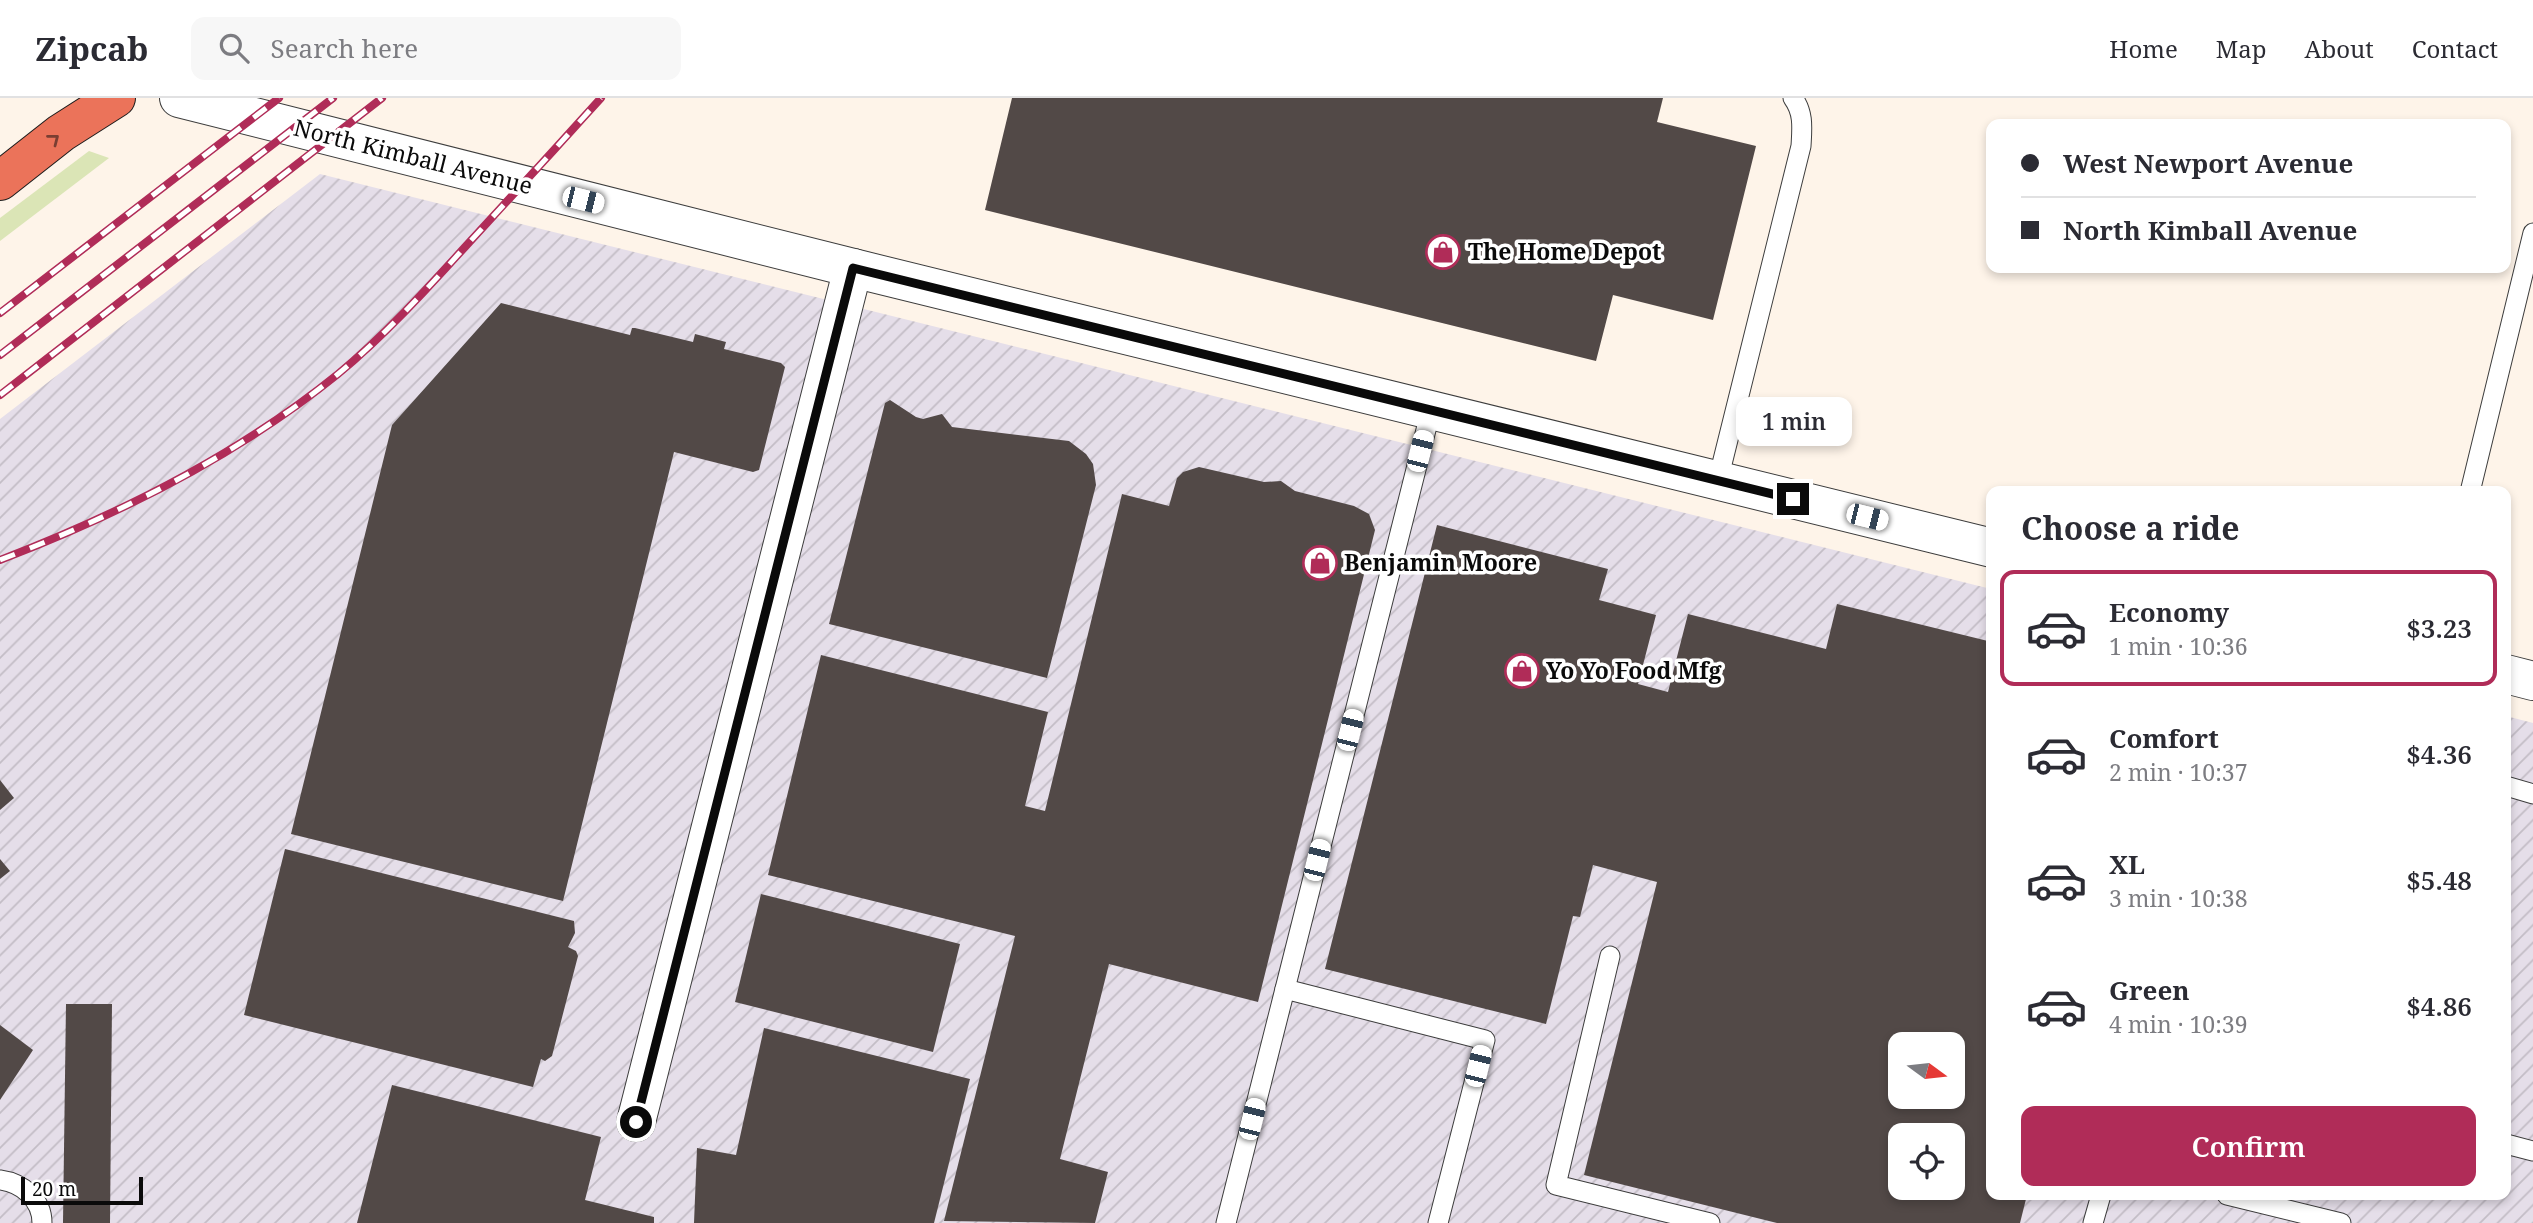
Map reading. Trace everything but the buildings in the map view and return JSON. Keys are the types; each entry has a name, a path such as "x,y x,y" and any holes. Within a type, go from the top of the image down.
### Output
{"highway":[{"path":"0,181 61,133 116,98"}],"street":[{"name":"North Kimball Avenue","path":"179,98 853,268 1986,547"},
{"path":"636,1122 853,268"},
{"path":"2511,675 2533,681"}],"lane":[{"path":"1718,480 1801,146 1803,124 1800,107 1793,98"},
{"path":"2471,486 2533,233"},
{"path":"1226,1223 1431,410"},
{"path":"2511,787 2533,794"},
{"path":"1610,956 1556,1185 1710,1223"},
{"path":"1285,989 1485,1040 1438,1223"},
{"path":"2511,1145 2533,1151"},
{"path":"0,1180 28,1190 42,1213 42,1223"},
{"path":"2094,1223 2100,1200"},
{"path":"2247,1200 2341,1223"}],"shaded area":[{"path":"320,174 1986,588 1986,1200 2511,1200 2511,717 2533,723 2533,1223 0,1223 0,419"}],"green space":[{"path":"89,151 109,158 0,241 0,218"}],"railway":[{"path":"0,313 279,98"},
{"path":"0,355 333,98"},
{"path":"0,395 382,98"},
{"path":"0,560 89,523 176,480 260,431 338,374 419,297 601,98"}],"place":[{"name":"The Home Depot","path":"1443,252"},
{"name":"Benjamin Moore","path":"1320,563"},
{"name":"Yo Yo Food Mfg","path":"1522,671"}],"route":[{"path":"636,1122 853,268 1793,499"}]}
